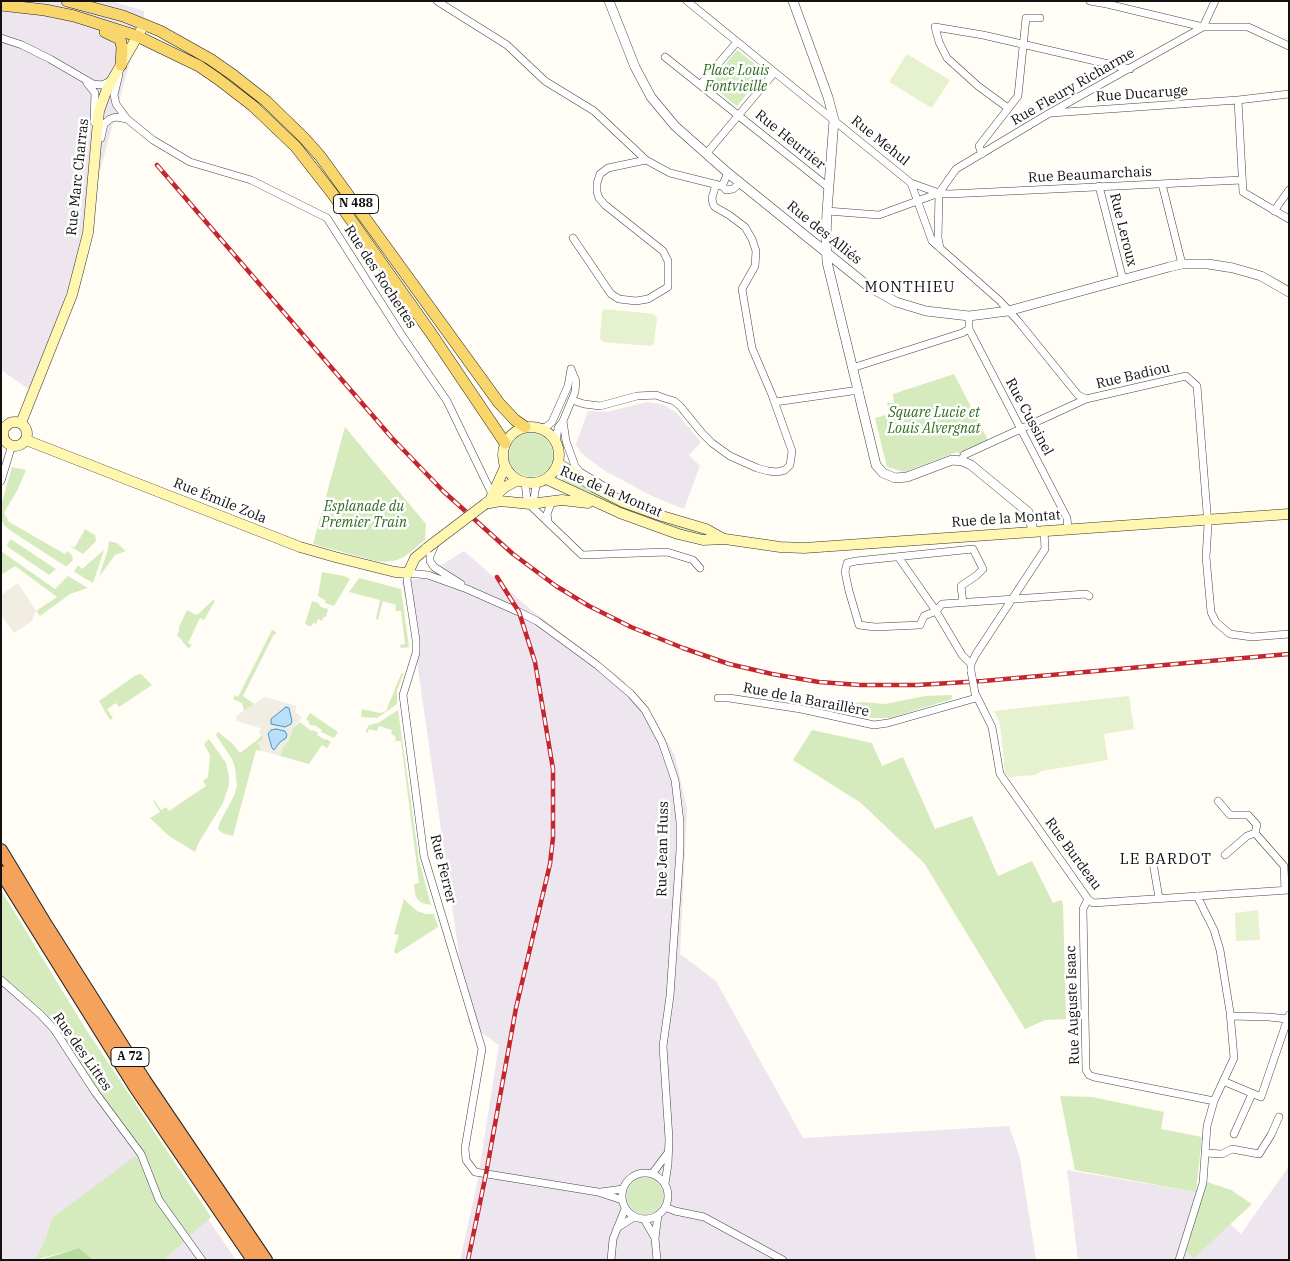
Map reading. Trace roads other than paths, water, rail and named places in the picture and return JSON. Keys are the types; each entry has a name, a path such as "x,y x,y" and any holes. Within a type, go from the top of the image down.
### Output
{"highway":[{"name":"A 72","path":"1,850 145,1081 266,1260"},
{"name":"A 72","path":"1,872 135,1087 253,1260"}],"main road":[{"name":"N 488","path":"67,1 122,16 173,38 210,59 266,101 320,156 499,403 515,420 525,427"},
{"name":"N 488","path":"1,4 45,10 98,23 137,36 182,57 218,79 267,118 296,147 332,193 433,336 505,443"},
{"path":"45,10 68,9 134,28 144,25"},
{"path":"45,10 60,18 120,39 122,47 120,66"},
{"name":"Rue Marc Charras","path":"21,423 72,295 88,233 99,111 112,80 144,25"},
{"path":"137,36 147,34 192,55 210,59"},
{"path":"13,422 21,423 27,431 26,440 20,445 12,445 4,438 3,428 13,422"},
{"path":"408,573 414,558 429,550 436,541 485,504 505,486 522,481 542,480 551,474 558,463 559,456 556,442 552,436 540,428 525,427 517,430 505,443 503,459 505,467 511,475 522,481"},
{"name":"Rue Émile Zola","path":"26,440 313,552 369,566 408,573"},
{"name":"Rue de la Montat","path":"558,463 594,487 623,502 706,529 725,540"},
{"path":"485,504 505,467"},
{"name":"Rue de la Montat","path":"542,480 620,513 678,534 703,540 725,540 769,546 804,548 1033,530 1289,514"},
{"path":"485,504 500,501 530,504 571,501 588,503 620,513"}],"street":[{"path":"438,1 508,45 545,81 594,111 646,160 670,173 719,185 726,190 730,190 740,183"},
{"name":"Rue des Alliés","path":"609,1 635,67 651,97 675,126 740,183 868,286 896,302 926,311 969,316 1008,311 1182,264 1208,264 1233,268 1261,276 1289,292"},
{"name":"Rue Mehul","path":"687,1 911,183 939,193"},
{"path":"793,1 828,96 834,120 828,187 827,262 876,465 883,473 895,478 907,477 952,460 962,461 971,465 1028,512 1033,530"},
{"path":"1090,1 1203,28 1248,27 1289,46"},
{"path":"1203,28 1215,1"},
{"path":"982,154 979,146 1018,96 1026,18 1040,18"},
{"path":"1008,108 978,86 947,58 938,42 935,27 983,35 1130,69"},
{"name":"Rue Fleury Richarme","path":"939,193 956,169 1048,114 1203,28"},
{"path":"1,38 29,48 98,85 106,84 112,80"},
{"path":"700,85 737,42"},
{"name":"Rue Heurtier","path":"665,56 828,187"},
{"name":"Rue des Rochettes","path":"120,66 114,99 118,109 127,119 153,140 190,162 251,180 327,218 401,334 447,401 492,494"},
{"path":"706,154 774,72"},
{"path":"84,79 95,93 94,117 96,135"},
{"name":"Rue Ducaruge","path":"1048,114 1238,100 1289,94"},
{"path":"1238,100 1243,192 1289,219"},
{"path":"94,157 103,128 107,122 116,117 127,119"},
{"path":"572,238 612,294 619,299 636,301 648,299 668,287 668,261 663,251 605,205 597,192 600,174 608,168 646,160"},
{"path":"572,400 600,406 637,396 656,396 674,401 702,433 722,451 746,464 768,471 777,472 785,470 790,465 792,451 775,402 752,348 742,289 755,266 756,251 745,227 713,204 712,198 728,173"},
{"name":"Rue Beaumarchais","path":"939,193 1242,180"},
{"name":"Rue Mehul","path":"911,183 919,200 932,241 940,248"},
{"path":"1162,184 1182,264"},
{"name":"Rue Leroux","path":"1099,186 1123,280"},
{"path":"1274,210 1289,190"},
{"path":"827,211 878,215 939,193 938,238 940,248"},
{"name":"Rue Badiou","path":"940,248 995,296 1018,321 1078,395 1086,399 1186,376 1197,386 1207,520"},
{"name":"Rue Cussinel","path":"969,316 969,329 1068,518 1068,529"},
{"path":"852,368 969,329"},
{"name":"Rue de la Montat","path":"540,428 546,427 552,422 568,386 571,369 576,381 572,400 564,421 558,428 556,442"},
{"path":"775,402 858,390"},
{"path":"962,461 964,455 1086,399"},
{"name":"Rue de la Montat","path":"564,421 566,441 575,466 580,472 611,491 623,502"},
{"path":"1,481 12,445"},
{"path":"530,504 534,498 536,486 542,480"},
{"path":"522,481 527,500 536,512 548,520 582,555 667,552 693,560 700,568"},
{"path":"548,520 547,514 552,501"},
{"path":"1207,520 1206,557 1209,603 1216,622 1230,634 1240,637 1289,634"},
{"path":"971,668 976,654 1045,549 1044,530"},
{"path":"962,603 961,586 983,569 973,549 847,563 846,572 849,591 859,625 875,627 920,625 924,616 936,611 942,604 962,603 1086,594 1089,596"},
{"name":"Rue Jean Huss","path":"429,550 430,561 434,567 467,589"},
{"name":"Rue Burdeau","path":"899,558 936,611 971,668 975,696 989,717 992,726 1000,774 1088,899 1093,902 1287,890"},
{"name":"Rue Jean Huss","path":"408,573 428,576 467,589 537,621 614,678 645,710 662,742 677,789 680,822 680,850 670,996 663,1046 669,1152 665,1184"},
{"name":"Rue Ferrer","path":"408,573 407,580 416,640 416,653 403,695 424,856 482,1049 465,1153 466,1160 475,1172 598,1192"},
{"name":"Rue de la Baraillère","path":"718,698 802,709 874,725 888,723 975,696"},
{"path":"1218,801 1230,815 1248,816 1257,825 1255,833"},
{"path":"1225,855 1247,836 1255,833"},
{"path":"1255,833 1284,866 1287,890"},
{"path":"1152,857 1159,898"},
{"path":"1179,1260 1203,1183 1207,1126 1214,1100 1234,1058 1220,950 1214,930 1197,896"},
{"name":"Rue Auguste Isaac","path":"1088,899 1083,909 1086,1070 1094,1077 1214,1100"},
{"name":"Rue des Littes","path":"1,980 40,1014 54,1029 94,1092 143,1159 159,1200 202,1260"},
{"path":"1223,1081 1261,1097 1288,1017 1230,1016"},
{"path":"1234,1134 1252,1094"},
{"path":"1205,1153 1222,1154 1232,1149 1259,1154 1269,1140 1279,1117"},
{"path":"652,1174 669,1152"},
{"path":"638,1174 652,1174 665,1184 668,1200 658,1215 644,1219 634,1217 625,1209 622,1200 623,1189 626,1182 638,1174"},
{"path":"598,1192 623,1189"},
{"path":"598,1192 622,1200"},
{"path":"665,1207 704,1217 783,1260"},
{"path":"611,1260 613,1239 625,1209"},
{"path":"657,1260 655,1238 658,1215"},
{"path":"617,1228 634,1217"},
{"path":"644,1219 655,1238"}],"water":[{"path":"286,707 289,708 291,724 285,727 271,724 271,719"},
{"path":"271,730 285,731 287,735 274,750 268,734"}],"railway":[{"path":"157,165 392,438 443,491 513,554 556,586 589,606 631,627 729,664 819,682 860,685 917,685 983,681 1289,654"},
{"path":"468,1260 486,1174 516,1008 550,864 553,838 553,769 535,662 519,612 497,577"}],"district":[{"name":"MONTHIEU","path":"910,288"},
{"name":"LE BARDOT","path":"1166,860"}],"park label":[{"name":"Place Louis Fontvieille","path":"736,79"},
{"name":"Square Lucie et Louis Alvergnat","path":"934,422"},
{"name":"Esplanade du Premier Train","path":"364,516"}]}
